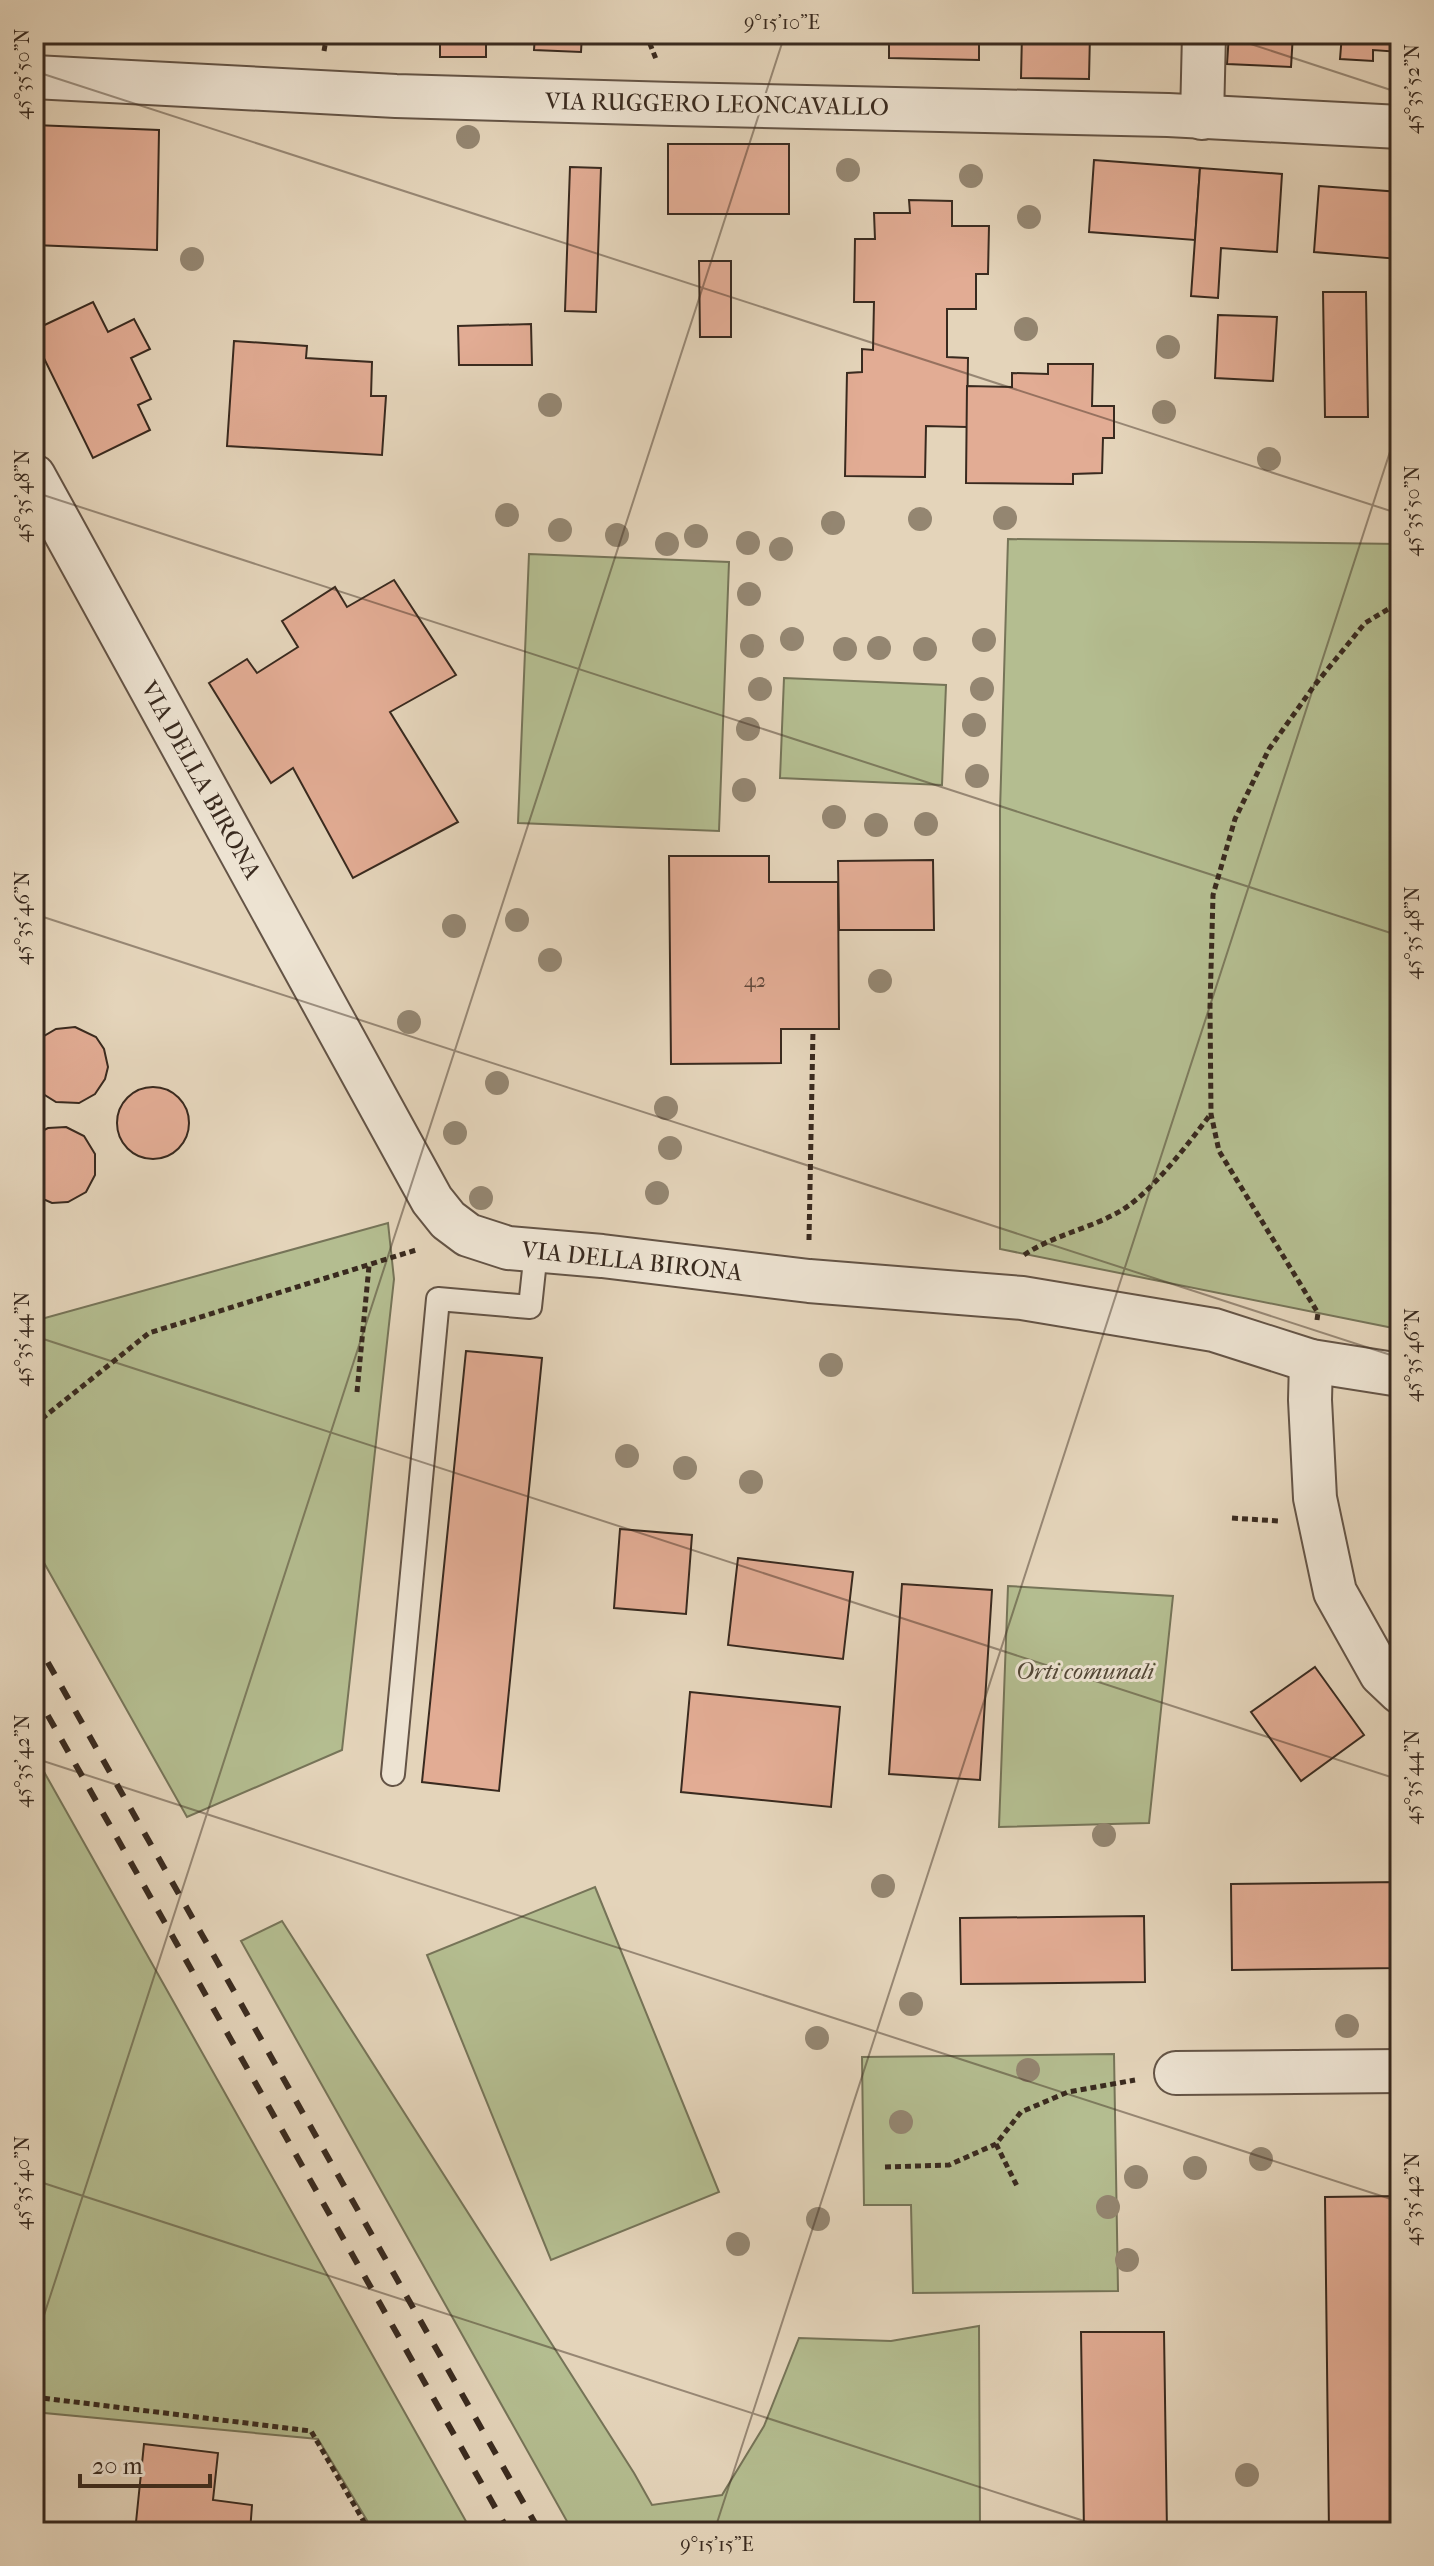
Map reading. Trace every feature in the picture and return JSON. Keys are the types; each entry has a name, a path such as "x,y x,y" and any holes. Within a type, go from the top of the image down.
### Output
{"street":[{"path":"1202,118 1204,34"},
{"name":"VIA RUGGERO LEONCAVALLO","path":"34,77 396,96 1168,115 1400,127"},
{"name":"VIA DELLA BIRONA","path":"34,476 432,1200 448,1220 468,1235 508,1248 809,1281 1022,1298 1214,1330 1311,1361 1400,1375"},
{"path":"1311,1361 1315,1498 1335,1592 1381,1674 1400,1692"},
{"path":"1176,2073 1400,2071"}],"lane":[{"path":"393,1774 438,1299 530,1307 536,1251"}],"path":[{"path":"1311,1361 1318,1313 1219,1151 1211,1114 1213,895 1235,819 1269,749 1365,623 1400,602"},
{"path":"809,1281 813,1030"},
{"path":"1022,1298 1024,1254 1058,1236 1117,1214 1177,1158 1211,1114"},
{"path":"34,1425 149,1333 426,1247"},
{"path":"357,1392 369,1266"},
{"path":"885,2167 949,2165 996,2144 1021,2112 1068,2092 1176,2073"},
{"path":"996,2144 1018,2188"},
{"path":"34,2397 311,2431 370,2532"}],"green space":[{"path":"1008,539 1400,544 1398,1329 1000,1249 1000,811"},
{"path":"529,554 729,562 719,831 518,823"},
{"path":"784,678 946,685 942,785 780,778"},
{"path":"388,1223 394,1279 342,1750 187,1817 34,1545 34,1321"},
{"name":"Orti comunali","path":"1008,1586 1173,1596 1149,1823 999,1827"},
{"path":"34,1754 472,2532 374,2532 318,2439 34,2412"},
{"path":"595,1887 719,2192 551,2260 427,1955"},
{"path":"282,1921 652,2505 722,2495 764,2426 799,2338 891,2341 979,2326 980,2532 573,2532 241,1941"},
{"path":"1114,2054 1118,2291 913,2293 911,2205 864,2205 862,2057"}],"building":[{"path":"440,34 486,34 486,57 440,57"},
{"path":"535,34 582,34 581,52 534,50"},
{"path":"889,34 979,34 979,60 889,58"},
{"path":"1022,34 1090,34 1089,79 1021,78"},
{"path":"1229,34 1293,34 1291,67 1227,64"},
{"path":"1342,34 1400,34 1400,52 1373,50 1373,61 1340,59"},
{"path":"34,125 159,130 157,250 34,245"},
{"path":"668,144 789,144 789,214 668,214"},
{"path":"1094,160 1200,168 1195,240 1089,232"},
{"path":"570,167 601,168 596,312 565,311"},
{"path":"1200,168 1282,174 1277,252 1221,248 1218,298 1191,296"},
{"path":"1319,186 1400,192 1399,259 1314,252"},
{"path":"909,200 952,201 952,226 989,226 988,274 976,274 976,309 947,309 947,357 968,358 967,427 926,426 925,477 845,476 847,373 862,372 862,349 873,350 874,302 854,302 855,239 875,239 874,213 910,213"},
{"path":"699,261 731,261 731,337 700,337"},
{"path":"1323,292 1366,292 1368,417 1325,417"},
{"path":"93,302 108,332 134,319 150,349 131,358 151,399 138,405 150,430 93,458 34,338 34,330"},
{"path":"1218,315 1277,317 1273,381 1215,378"},
{"path":"531,324 532,365 459,365 458,326"},
{"path":"234,341 307,346 306,358 372,362 371,396 386,396 382,455 227,446"},
{"path":"1048,364 1093,364 1092,406 1114,406 1114,438 1103,438 1102,473 1073,474 1073,484 966,483 967,386 1012,387 1012,373 1048,374"},
{"path":"394,580 456,675 390,712 458,822 353,878 293,768 271,783 209,683 247,659 257,673 298,647 282,621 335,587 347,607"},
{"path":"669,856 769,856 769,882 838,882 839,1029 781,1029 781,1063 671,1064"},
{"path":"933,860 934,930 839,930 838,861"},
{"path":"75,1027 96,1037 104,1049 108,1067 105,1079 95,1094 79,1103 56,1102 40,1092 34,1081 34,1048 39,1039 56,1029"},
{"path":"160,1087 179,1097 187,1109 187,1137 179,1149 167,1157 146,1159 127,1149 119,1137 117,1116 127,1097 139,1089"},
{"path":"66,1127 84,1136 95,1154 95,1175 86,1192 68,1202 52,1203 34,1195 34,1135 48,1128"},
{"path":"466,1351 542,1358 499,1791 422,1782"},
{"path":"1400,1486 1400,1581 1394,1573"},
{"path":"620,1529 692,1535 686,1614 614,1608"},
{"path":"738,1558 853,1572 843,1659 728,1645"},
{"path":"902,1584 992,1590 980,1780 889,1774"},
{"path":"1315,1667 1364,1735 1301,1781 1251,1712"},
{"path":"690,1692 840,1707 831,1807 681,1792"},
{"path":"1400,1882 1400,1968 1232,1970 1231,1884"},
{"path":"1144,1916 1145,1982 961,1984 960,1918"},
{"path":"1400,2196 1400,2532 1329,2532 1325,2197"},
{"path":"1081,2332 1164,2332 1167,2532 1084,2532"},
{"path":"144,2444 218,2453 213,2500 252,2505 250,2532 135,2532"},
{"path":"34,2521 135,2532 34,2532"}],"railway":[{"path":"34,1638 540,2532"},
{"path":"34,1691 509,2532"}]}
